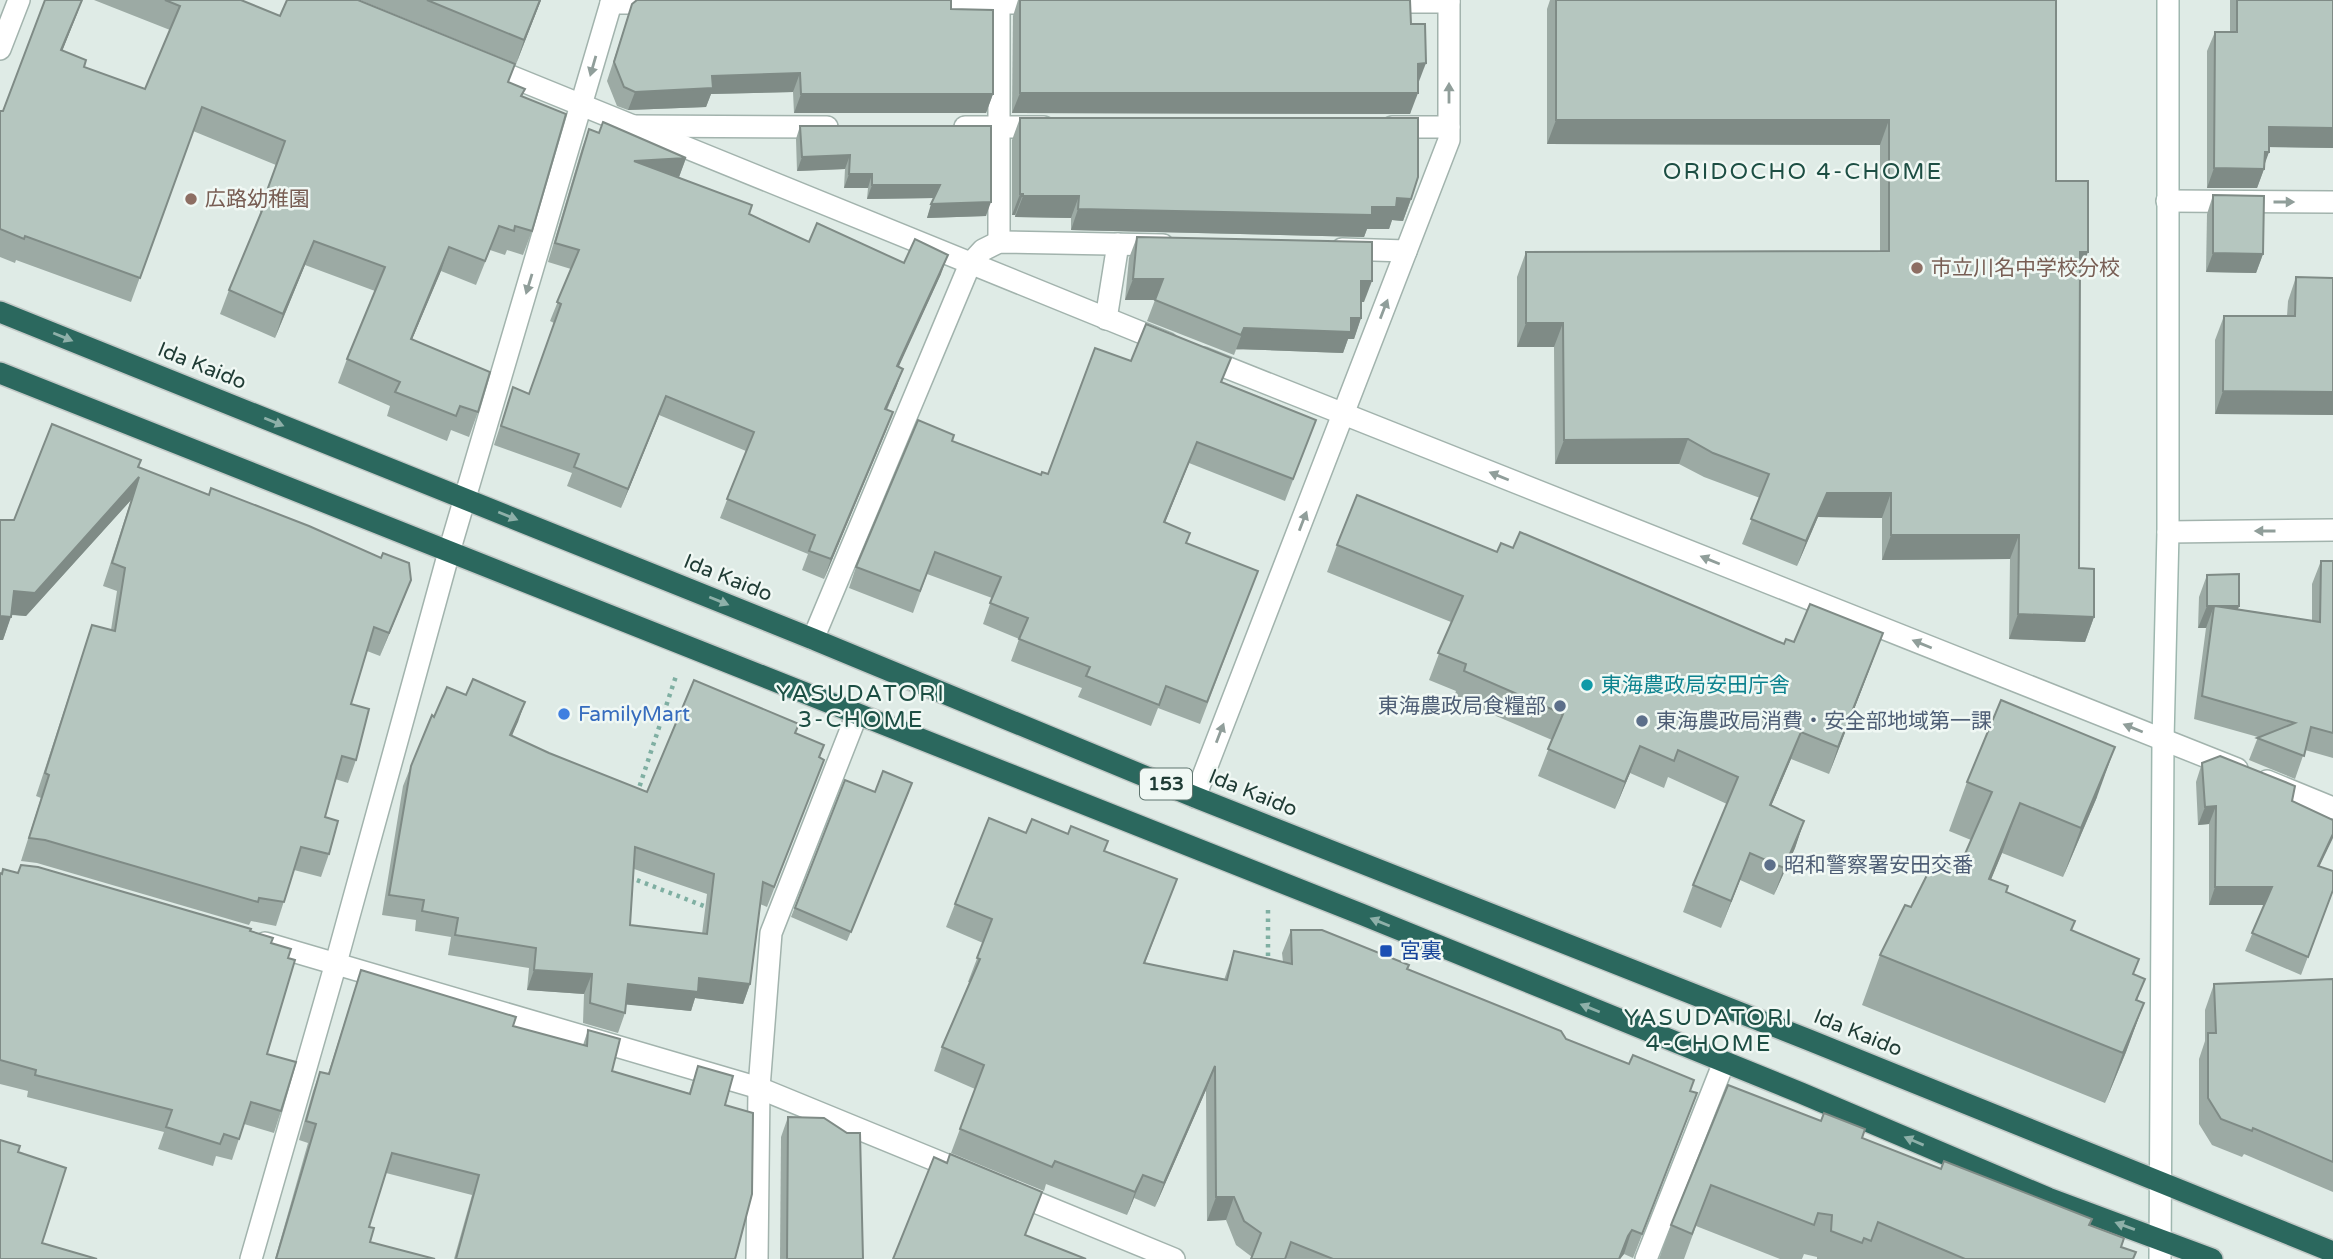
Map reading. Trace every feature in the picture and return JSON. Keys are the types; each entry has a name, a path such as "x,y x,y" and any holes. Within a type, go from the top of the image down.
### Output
{"highway":[{"name":"Ida Kaido","path":"0,312 814,639 1195,797 1809,1040 2333,1252"},
{"name":"153","path":"0,373 1724,1062 2048,1198 2160,1249 2212,1259"}],"street":[{"path":"0,49 19,0"},
{"path":"2160,1249 2168,532 2168,0"},
{"path":"251,1259 449,552 612,1 680,3"},
{"path":"999,1 999,242"},
{"path":"1195,797 1449,140 1449,1 1367,2"},
{"path":"902,3 1068,3"},
{"path":"466,58 1344,415 2333,807"},
{"path":"630,126 849,127"},
{"path":"945,127 1068,127"},
{"path":"1367,127 1449,127"},
{"path":"2167,201 2333,202"},
{"path":"814,639 970,264 983,250 999,242 1186,246"},
{"path":"1106,318 1118,244"},
{"path":"1324,249 1406,251"},
{"path":"2168,532 2333,530"},
{"path":"757,1259 759,1088 771,933 857,714"},
{"path":"244,936 759,1088 973,1176"},
{"path":"1646,1259 1724,1062"},
{"path":"998,1186 1174,1259"}],"path":[{"path":"634,803 686,646"},
{"path":"619,873 721,913"},
{"path":"1268,878 1268,972"}],"building":[{"path":"45,0 82,0 61,50 86,60 84,67 145,89 180,6 165,0 241,0 280,16 287,0 358,0 515,64 508,82 525,89 521,96 566,114 532,231 515,226 514,231 499,226 485,261 449,247 411,339 490,372 478,412 460,406 456,416 395,392 400,382 347,359 385,267 314,241 283,314 229,290 271,189 268,188 285,141 202,107 140,278 0,229 0,111 3,111"},
{"path":"427,0 540,0 524,40"},
{"path":"637,0 951,0 951,9 993,10 993,94 801,94 800,73 712,76 713,88 635,92 624,87 614,62 632,4"},
{"path":"1020,0 1410,0 1411,24 1425,24 1426,63 1418,64 1418,93 1020,93"},
{"path":"1556,0 2056,0 2056,181 2088,181 2088,252 2080,252 2079,568 2094,569 2094,617 2018,614 2019,535 1891,535 1891,493 1827,493 1806,541 1751,519 1769,474 1713,453 1688,439 1564,440 1563,323 1526,323 1526,252 1889,251 1889,120 1556,120"},
{"path":"2237,0 2333,0 2333,128 2269,127 2269,152 2265,152 2264,169 2214,168 2215,32 2237,32"},
{"path":"1020,118 1418,118 1418,177 1411,199 1397,198 1396,207 1372,207 1372,215 1078,209 1079,196 1020,194"},
{"path":"603,122 686,158 634,161 752,205 749,214 809,242 817,223 904,263 915,239 948,255 897,366 903,369 885,409 893,412 831,559 809,551 815,535 727,499 754,432 666,396 628,489 574,467 579,454 501,426 513,387 529,394 561,304 557,302 579,250 555,243 589,129 599,133"},
{"path":"800,126 991,126 991,202 931,204 940,185 872,185 872,174 849,174 850,155 802,157"},
{"path":"2213,195 2264,196 2263,254 2213,253"},
{"path":"1137,237 1372,242 1372,281 1361,281 1361,318 1351,318 1351,332 1244,328 1241,335 1155,300 1163,279 1133,279"},
{"path":"2296,277 2333,278 2333,392 2223,391 2224,316 2295,316"},
{"path":"1146,324 1231,358 1221,382 1316,420 1293,479 1197,442 1164,522 1190,533 1186,543 1258,571 1207,702 1166,686 1159,705 1086,676 1090,667 1019,639 1028,618 990,603 1001,577 935,552 920,591 856,567 918,420 954,435 952,441 1041,475 1042,472 1048,474 1095,348 1131,361"},
{"path":"52,424 141,460 138,467 209,495 211,488 309,526 381,558 383,553 409,563 411,580 389,633 374,627 351,704 369,709 356,760 342,756 325,817 338,821 329,854 301,847 284,902 259,898 258,902 45,840 29,838 49,775 45,773 92,625 115,631 125,568 112,563 139,477 35,593 14,591 11,617 0,616 0,520 14,520"},
{"path":"1357,495 1497,552 1501,543 1513,548 1520,532 1784,644 1786,639 1794,642 1810,604 1883,633 1838,747 1801,732 1770,805 1804,821 1784,868 1750,853 1731,901 1693,885 1738,777 1678,750 1674,761 1640,746 1625,782 1548,749 1563,714 1464,671 1466,664 1438,653 1463,596 1337,545"},
{"path":"2321,561 2333,561 2333,733 2311,727 2304,756 2257,738 2295,723 2202,696 2214,606 2207,606 2207,575 2239,574 2239,606 2215,606 2320,622"},
{"path":"473,679 525,702 510,735 647,792 694,680 799,724 795,733 824,745 819,757 824,760 774,887 763,882 750,984 699,978 698,992 628,984 625,1013 590,1003 592,974 534,970 536,948 455,935 458,918 422,911 424,900 389,895 411,766 447,687 466,695","holes":["635,847 714,874 707,934 630,925"]},
{"path":"2001,700 2115,747 2081,828 2020,803 1989,879 2008,886 2006,892 2075,921 2071,930 2139,959 2133,974 2145,979 2136,1000 2144,1003 2123,1053 1880,955 1905,905 1911,907 1928,873 1965,854 1992,792 1967,782"},
{"path":"2220,756 2295,786 2292,801 2333,820 2333,834 2318,866 2333,871 2333,890 2308,957 2252,933 2272,887 2215,887 2216,806 2205,807 2202,763"},
{"path":"883,771 912,783 851,932 795,908 845,780 875,792"},
{"path":"989,818 1026,833 1032,819 1068,834 1071,826 1108,841 1104,851 1177,879 1144,963 1227,980 1234,951 1292,964 1291,930 1322,930 1409,965 1407,969 1561,1031 1566,1039 1629,1064 1633,1055 1694,1080 1690,1091 1697,1093 1642,1234 1632,1230 1619,1259 1333,1259 1291,1242 1285,1259 1251,1259 1261,1233 1244,1221 1234,1197 1216,1197 1215,1066 1164,1183 1143,1175 1135,1192 1055,1161 1052,1167 960,1129 984,1065 942,1047 980,959 977,958 992,919 955,904"},
{"path":"21,865 38,867 251,929 250,931 273,938 271,943 291,949 288,958 295,960 267,1054 296,1062 281,1111 251,1102 239,1139 224,1134 220,1144 166,1127 172,1110 35,1075 36,1070 0,1060 0,873 2,874 3,869 18,873"},
{"path":"361,970 516,1017 513,1026 587,1046 588,1030 620,1039 612,1071 690,1094 698,1066 733,1076 725,1105 753,1113 752,1194 735,1259 456,1259 479,1175 392,1153 369,1227 374,1228 370,1242 435,1259 276,1259 316,1124 306,1121 320,1072 329,1074"},
{"path":"2333,979 2333,1162 2253,1128 2252,1131 2221,1119 2208,1098 2208,1033 2216,1033 2214,984"},
{"path":"1728,1085 1821,1121 1824,1113 1865,1129 1862,1138 1941,1169 1944,1161 2092,1219 2089,1225 2124,1238 2121,1247 2136,1252 2133,1259 1965,1259 1878,1222 1871,1241 1864,1238 1862,1243 1831,1231 1832,1215 1818,1213 1814,1225 1711,1185 1692,1234 1671,1225"},
{"path":"788,1117 824,1118 847,1133 860,1133 863,1259 787,1259"},
{"path":"0,1140 20,1146 18,1152 66,1168 42,1243 97,1259 0,1259"},
{"path":"950,1154 1042,1192 1025,1235 1086,1259 893,1259 934,1157 947,1163"}],"place":[{"name":"広路幼稚園","path":"191,199"},
{"name":"市立川名中学校分校","path":"1917,268"},
{"name":"東海農政局安田庁舎","path":"1587,685"},
{"name":"東海農政局食糧部","path":"1560,706"},
{"name":"FamilyMart","path":"564,714"},
{"name":"東海農政局消費・安全部地域第一課","path":"1642,721"},
{"name":"昭和警察署安田交番","path":"1770,865"},
{"name":"宮裏","path":"1386,951"}],"district":[{"name":"ORIDOCHO 4-CHOME","path":"1803,172"},
{"name":"YASUDATORI 3-CHOME","path":"861,707"},
{"name":"YASUDATORI 4-CHOME","path":"1709,1031"}]}
